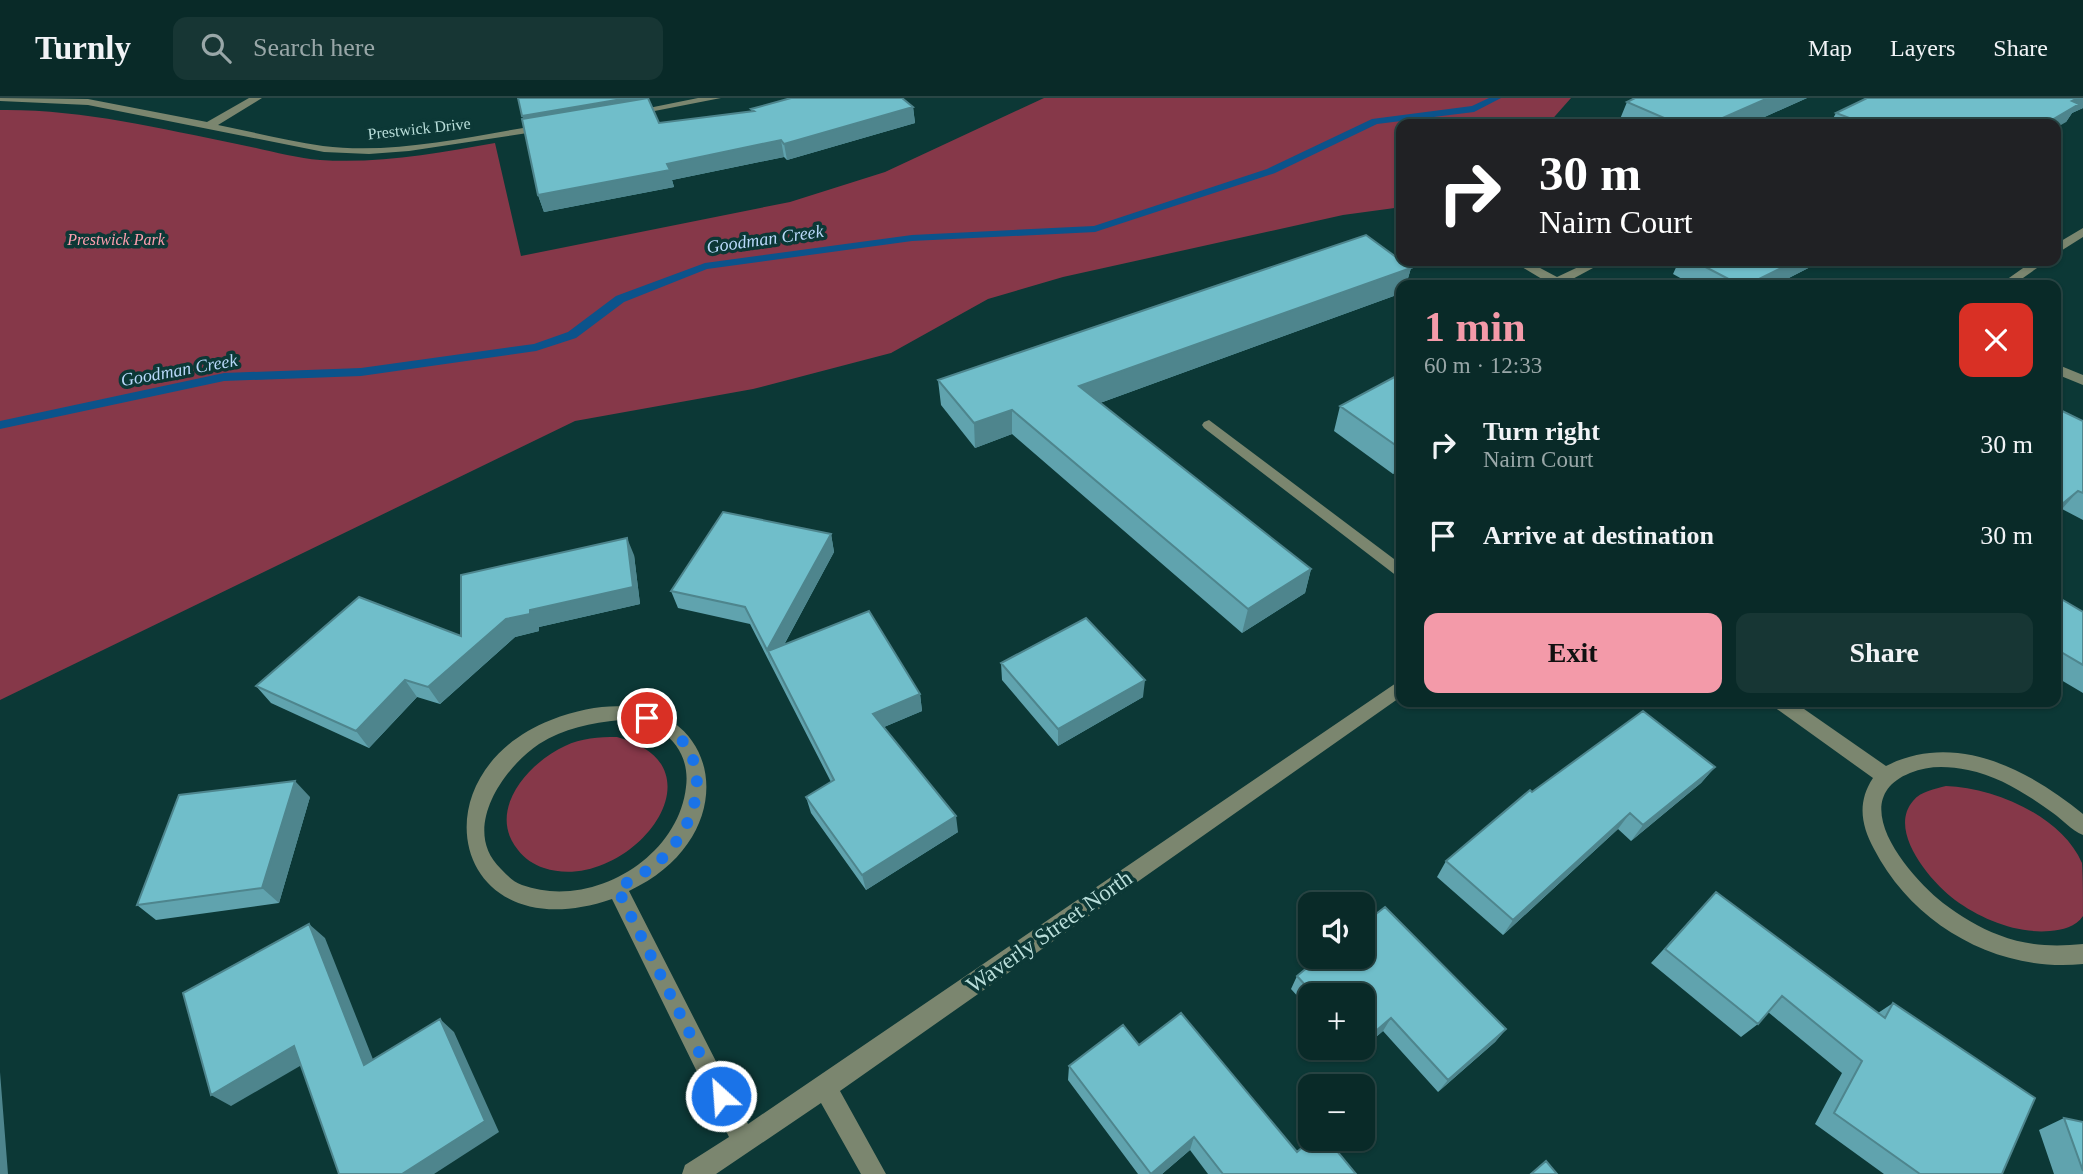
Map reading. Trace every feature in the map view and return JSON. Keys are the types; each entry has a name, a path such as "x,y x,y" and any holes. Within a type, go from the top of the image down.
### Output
{"street":[{"name":"Prestwick Drive","path":"0,98 88,102 324,149 369,151 409,148 564,124"},
{"path":"208,126 257,98"},
{"path":"618,115 716,98"},
{"path":"2061,247 2083,232"},
{"path":"1527,266 1553,280"},
{"path":"1567,280 1591,266"},
{"path":"2012,280 2034,266"},
{"path":"2061,371 2083,381"},
{"path":"1209,425 1396,569"},
{"name":"Waverly Street North","path":"694,1174 825,1087 1396,690"},
{"path":"1787,707 1885,776"},
{"path":"620,713 647,718 671,729 687,747 697,768 698,794 690,821 673,847 648,870 617,888 578,900 538,900 505,888 482,865 474,836 478,803 495,772 522,746 555,726 591,715 620,713"},
{"path":"2083,826 2060,805 2021,781 1981,765 1942,758 1909,762 1885,776 1873,797 1873,824 1885,855 1909,887 1943,916 1984,939 2027,954 2067,958 2083,954"},
{"path":"617,888 744,1142"},
{"path":"825,1087 874,1174"}],"green space":[{"name":"Prestwick Park","path":"1044,98 1571,98 1552,119 1396,119 1396,208 1343,215 1063,277 988,299 891,353 753,389 575,421 0,700 0,110 90,116 320,160 386,159 495,143 521,256 790,202 885,172"},
{"path":"617,737 650,752 666,774 666,799 654,824 633,846 606,863 575,871 544,868 523,856 509,835 507,820 509,804 525,776 565,746 577,741"},
{"path":"1946,786 1985,792 2005,799 2024,807 2059,831 2082,863 2083,916 2077,923 2055,931 2012,928 1976,913 1945,892 1915,855 1905,827 1906,813 1916,798"}],"building":[{"path":"518,98 628,98 522,116"},
{"path":"648,98 659,123 754,111 751,109 791,98 902,98 913,107 784,144 781,140 667,164 670,170 538,195 522,119"},
{"path":"1635,98 1768,98 1720,119 1666,119 1627,102"},
{"path":"1867,98 2078,98 2072,101 2079,104 2054,119 1852,119 1836,113"},
{"path":"1366,235 1396,257 1396,266 1411,268 1079,386 1311,569 1248,609 1012,410 974,423 938,380"},
{"path":"1704,266 1785,266 1757,280 1730,280"},
{"path":"1396,376 1396,445 1340,406"},
{"path":"2061,410 2083,421 2083,493 2078,491 2061,505"},
{"path":"723,512 831,534 767,650 745,607 671,591"},
{"path":"627,538 633,587 530,610 530,614 506,619 428,687 405,680 356,731 256,686 359,597 461,636 461,575"},
{"path":"2061,599 2083,612 2083,665 2061,652"},
{"path":"869,611 920,694 873,714 956,816 862,875 806,797 834,780 768,651"},
{"path":"1086,618 1145,680 1058,729 1001,663"},
{"path":"1643,711 1715,767 1643,825 1630,813 1513,920 1446,861 1530,790 1532,792"},
{"path":"295,781 262,888 137,905 179,795"},
{"path":"1716,892 1885,1018 1893,1003 2035,1098 2002,1174 1920,1174 1834,1113 1862,1061 1782,996 1758,1024 1665,949"},
{"path":"1385,907 1506,1029 1448,1080 1391,1018 1375,1032 1375,983 1303,983 1297,976 1305,969 1375,969 1375,915"},
{"path":"309,924 364,1065 440,1019 485,1121 402,1174 339,1174 294,1046 211,1095 183,993"},
{"path":"1181,1013 1297,1152 1337,1151 1356,1174 1223,1174 1194,1137 1151,1174 1069,1066 1123,1025 1139,1045"},
{"path":"2064,1118 2083,1122 2083,1171"},
{"path":"1546,1161 1557,1174 1531,1174"}],"waterway":[{"name":"Goodman Creek","path":"0,425 224,377 361,372 536,347 572,335 620,299 705,266 912,238 1095,229 1271,171 1375,121 1474,109 1496,98"}],"route":[{"path":"647,718 671,729 687,747 697,768 698,794 690,821 673,847 648,870 617,888 721,1096"}]}
